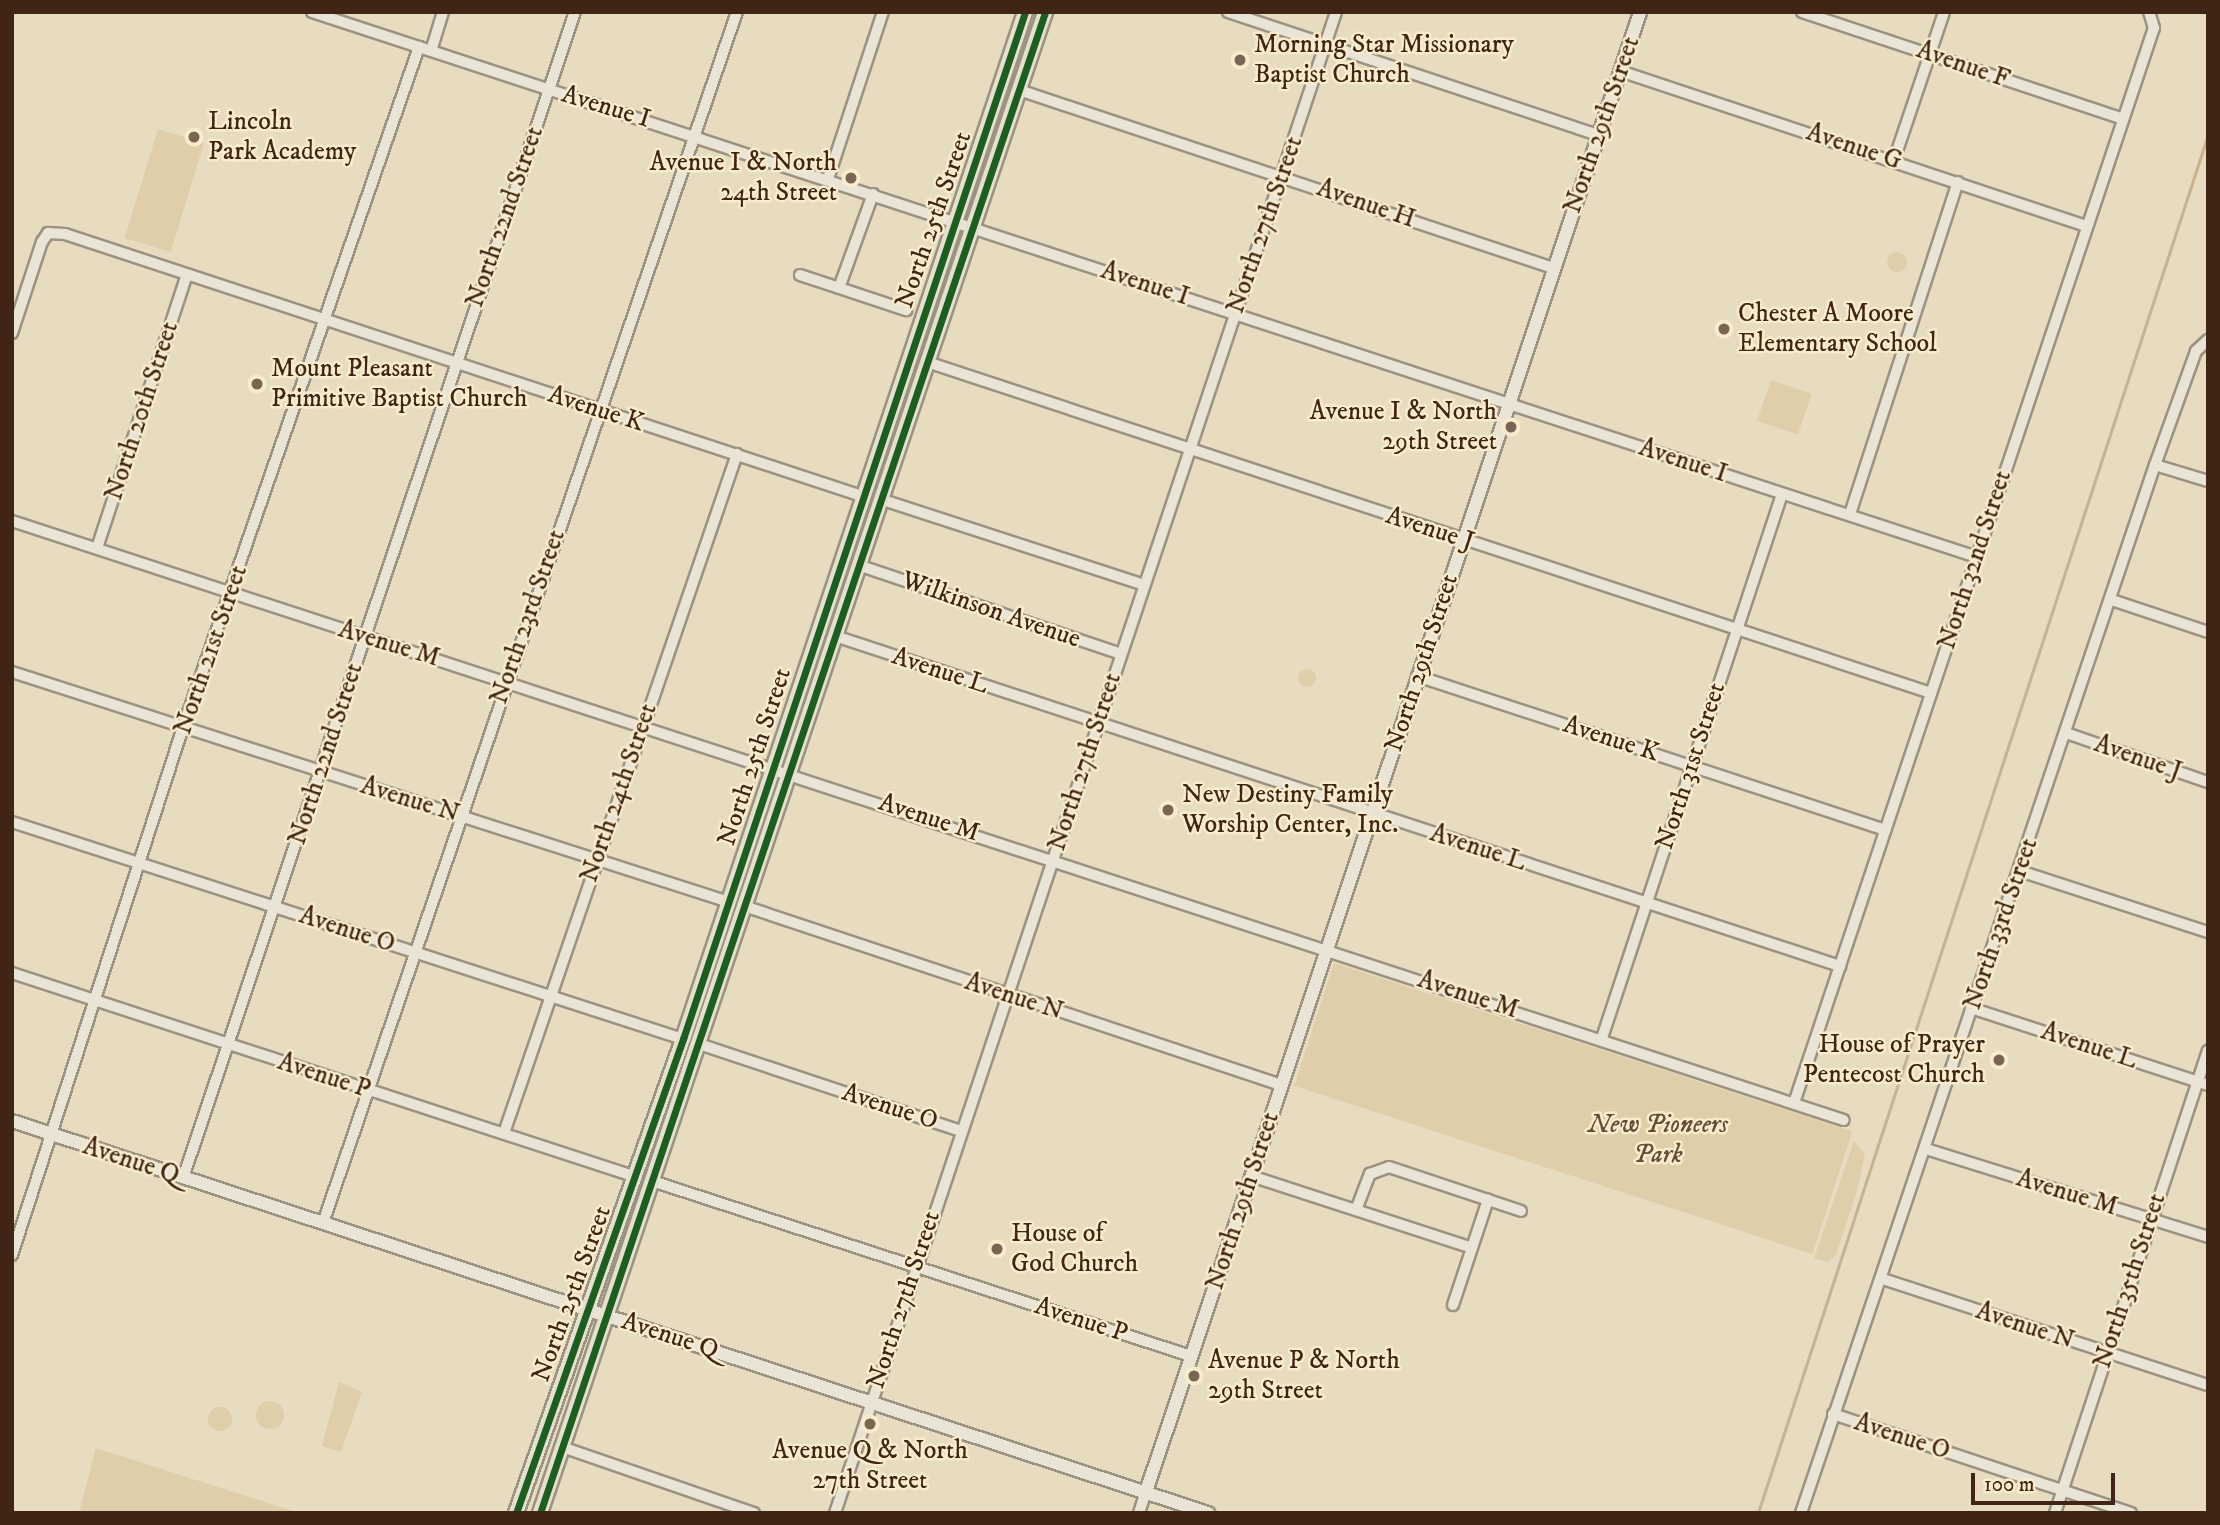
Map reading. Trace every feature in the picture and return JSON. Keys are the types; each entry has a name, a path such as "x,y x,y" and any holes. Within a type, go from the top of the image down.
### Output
{"main road":[{"name":"North 25th Street","path":"516,1513 590,1310 683,1039 1025,12"},
{"path":"1028,62 1038,12"},
{"name":"North 25th Street","path":"540,1513 747,907 1045,12"},
{"path":"845,615 842,600 870,517 865,496"},
{"path":"661,1154 658,1139 686,1057 683,1039"}],"street":[{"name":"Avenue I","path":"312,12 695,135 1976,557"},
{"path":"431,51 443,12"},
{"name":"North 22nd Street","path":"183,1178 455,362 575,12"},
{"name":"North 23rd Street","path":"323,1223 506,680 737,12"},
{"path":"828,179 883,12"},
{"path":"1228,12 1598,135"},
{"name":"North 27th Street","path":"835,1513 914,1264 1008,995 1336,12"},
{"name":"North 29th Street","path":"1139,1513 1640,12"},
{"name":"Avenue F","path":"1802,12 2123,119"},
{"path":"1894,160 1944,12"},
{"name":"North 32nd Street","path":"1794,1103 2154,28 2150,15"},
{"name":"North 21st Street","path":"12,1255 183,727 232,593 323,319 419,47"},
{"name":"Avenue G","path":"1620,71 2087,226"},
{"name":"Avenue H","path":"1019,90 1553,268"},
{"path":"1850,514 1958,182"},
{"path":"839,288 873,194"},
{"name":"Avenue K","path":"12,333 48,233 187,274 865,496"},
{"name":"North 20th Street","path":"97,548 187,274"},
{"path":"800,275 906,310"},
{"name":"North 33rd Street","path":"1801,1513 1833,1414 1883,1279 1971,1008 2069,734 2155,465 2196,351 2208,340"},
{"name":"Avenue J","path":"930,363 1189,451 1931,693"},
{"name":"North 24th Street","path":"504,1133 641,724 737,454"},
{"path":"2155,465 2208,481"},
{"name":"North 31st Street","path":"1602,1038 1782,495"},
{"path":"883,500 1144,585"},
{"name":"Avenue M","path":"12,521 1053,858 1844,1120"},
{"name":"Wilkinson Avenue","path":"861,566 1121,653"},
{"path":"2112,600 2208,632"},
{"name":"Avenue L","path":"838,636 1840,966"},
{"name":"Avenue N","path":"12,672 729,902"},
{"name":"Avenue K","path":"1417,676 1885,830"},
{"name":"Avenue J","path":"2069,734 2208,782"},
{"name":"Avenue O","path":"12,821 683,1039"},
{"path":"2020,871 2208,932"},
{"name":"Avenue N","path":"747,907 1281,1085"},
{"name":"Avenue P","path":"12,973 636,1177"},
{"name":"Avenue L","path":"1971,1008 2203,1083"},
{"name":"Avenue O","path":"699,1044 961,1131"},
{"name":"North 35th Street","path":"2055,1513 2149,1219 2203,1083 2208,1051"},
{"name":"Avenue Q","path":"12,1121 1208,1513"},
{"name":"Avenue M","path":"1926,1149 2208,1237"},
{"path":"1356,1210 1370,1174 1389,1167 1521,1210"},
{"path":"1251,1177 1472,1248"},
{"name":"Avenue P","path":"652,1181 1191,1356"},
{"path":"1453,1305 1488,1200"},
{"name":"Avenue N","path":"1883,1279 2208,1385"},
{"name":"Avenue O","path":"1833,1414 2131,1513"},
{"path":"562,1447 754,1513"}],"green space":[{"path":"158,129 204,143 171,252 125,238"},
{"path":"1897,252 1904,255 1907,262 1904,269 1897,272 1890,269 1887,262 1890,255"},
{"path":"1771,380 1812,394 1798,435 1757,421"},
{"path":"1307,669 1313,672 1316,678 1313,684 1307,687 1301,684 1298,678 1301,672"},
{"name":"New Pioneers Park","path":"1334,963 1852,1131 1812,1254 1294,1086"},
{"path":"1854,1141 1865,1155 1856,1194 1836,1255 1827,1262 1814,1258"},
{"path":"339,1382 362,1392 341,1452 322,1446"},
{"path":"270,1401 280,1405 284,1415 280,1425 270,1429 260,1425 256,1415 260,1405"},
{"path":"220,1407 231,1414 232,1419 225,1430 220,1431 209,1424 208,1419 215,1408"},
{"path":"96,1448 299,1513 79,1513"}],"waterway":[{"path":"1758,1513 2208,135"}],"cycle path":[{"path":"516,1513 683,1039 1025,12"},
{"path":"540,1513 1045,12"}],"place":[{"name":"Morning Star Missionary Baptist Church","path":"1240,60"},
{"name":"Lincoln Park Academy","path":"194,137"},
{"name":"Avenue I & North 24th Street","path":"851,178"},
{"name":"Chester A Moore Elementary School","path":"1724,329"},
{"name":"Mount Pleasant Primitive Baptist Church","path":"257,384"},
{"name":"Avenue I & North 29th Street","path":"1511,427"},
{"name":"New Destiny Family Worship Center, Inc.","path":"1168,810"},
{"name":"House of Prayer Pentecost Church","path":"1999,1060"},
{"name":"House of God Church","path":"997,1249"},
{"name":"Avenue P & North 29th Street","path":"1194,1376"},
{"name":"Avenue Q & North 27th Street","path":"870,1424"}]}
